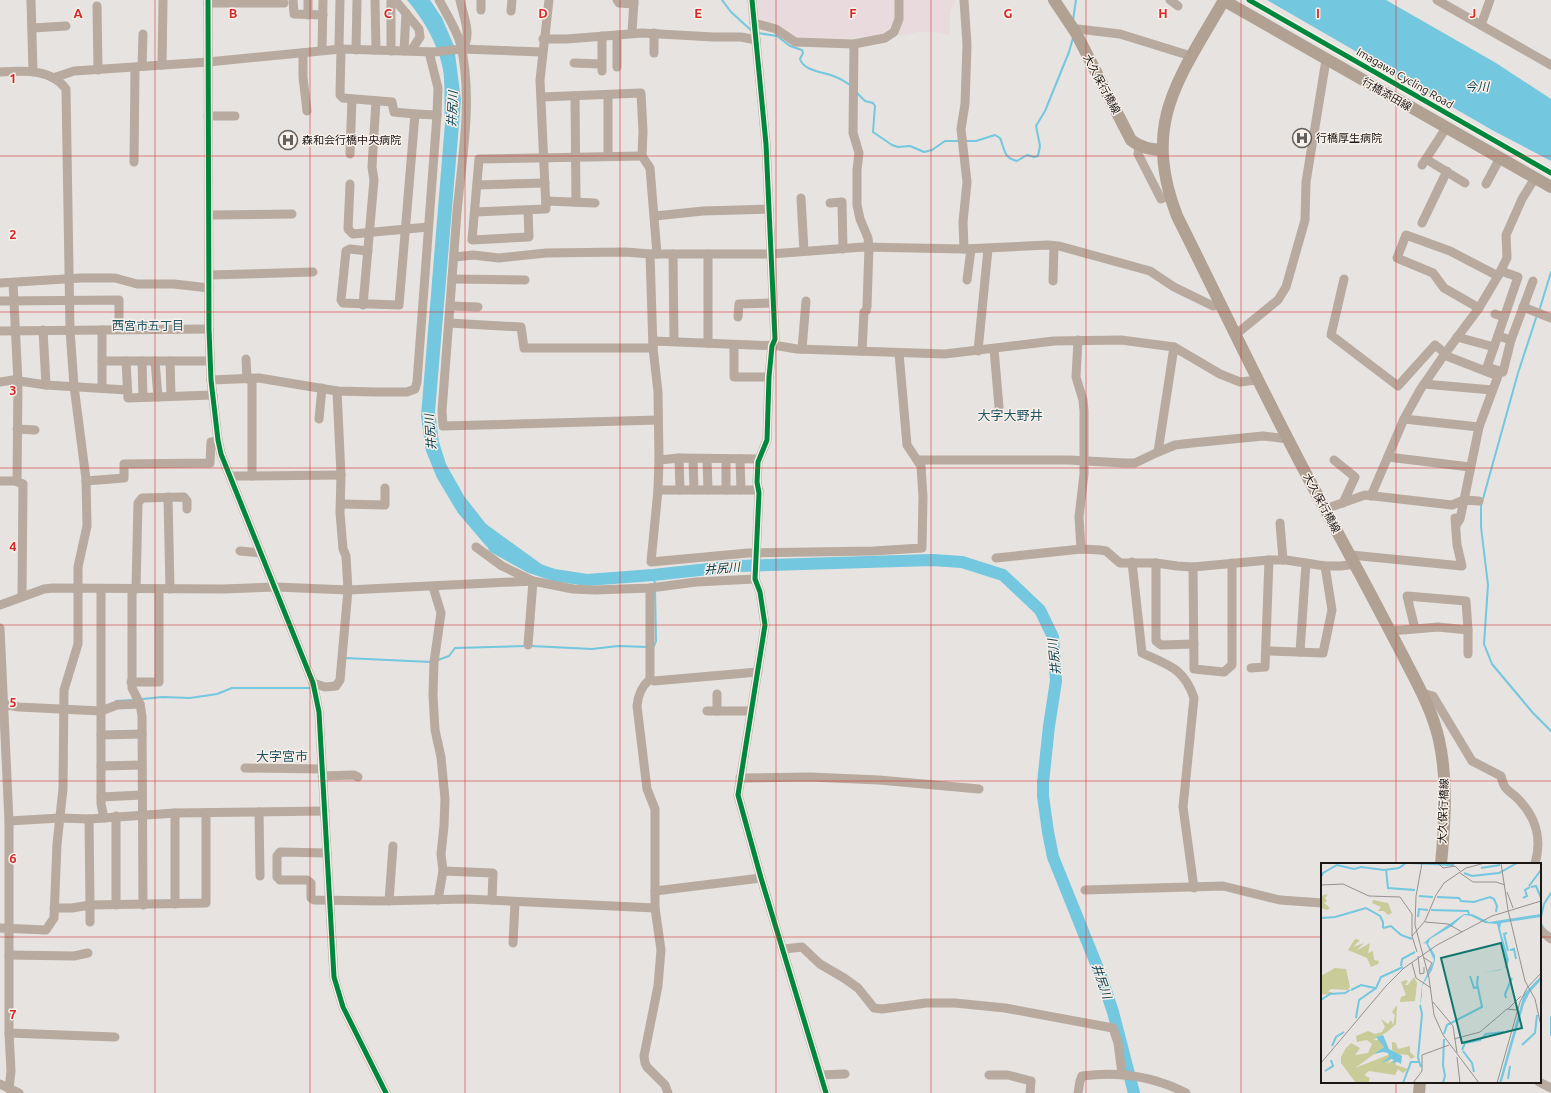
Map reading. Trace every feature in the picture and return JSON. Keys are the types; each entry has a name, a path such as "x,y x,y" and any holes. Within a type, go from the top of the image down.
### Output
{"main road":[{"name":"大久保行橋線","path":"1054,0 1076,33 1131,140 1139,146"},
{"name":"大久保行橋線","path":"1224,0 1176,85 1167,111 1162,150 1169,195 1177,216 1257,380 1353,559 1431,711 1439,740 1445,779 1445,819 1441,863"},
{"name":"行橋添田線","path":"1224,0 1326,60 1551,187"},
{"path":"1139,146 1149,149 1162,150"},
{"path":"1419,1093 1420,1083"}],"street":[{"path":"31,0 33,71"},
{"path":"162,65 163,0"},
{"path":"308,0 308,15"},
{"path":"322,50 323,0"},
{"path":"340,0 340,95 343,98 392,102 394,112 437,115"},
{"path":"356,50 357,0"},
{"path":"375,0 376,50"},
{"path":"391,0 391,51"},
{"path":"395,0 406,12 420,32 418,41 408,51"},
{"path":"439,0 459,37 466,116 442,411 443,426 658,420"},
{"path":"460,0 467,32 466,43 461,49"},
{"path":"481,0 481,10"},
{"path":"511,11 512,0"},
{"path":"475,212 546,209 542,97 540,80 548,0"},
{"path":"616,0 619,3 634,2 632,33"},
{"path":"752,0 766,144 775,339 772,346 769,377 767,440 759,459 757,482 755,577 760,592 765,624 738,795 740,808 826,1093"},
{"path":"754,23 776,29 795,42 854,44 884,38 894,32 899,19 898,0"},
{"path":"964,0 968,45 965,104 961,129 967,182 963,222 967,249 967,280"},
{"path":"1170,0 1178,6"},
{"path":"1437,0 1551,65"},
{"path":"1481,25 1490,0"},
{"path":"323,15 294,14 289,2 208,2 209,329 211,380 218,440 230,476 260,553 276,587 313,683 319,712 333,963 343,1007 386,1093"},
{"path":"97,6 98,70"},
{"path":"406,12 408,51"},
{"path":"32,28 66,26"},
{"path":"1076,33 1078,29 1120,34 1191,56"},
{"path":"543,40 632,33 741,37 756,40"},
{"path":"654,33 654,53"},
{"path":"134,162 139,67 143,34"},
{"path":"616,35 617,67"},
{"path":"582,74 578,63 601,68 602,36"},
{"path":"854,44 853,132 859,153 856,205 868,238 869,247 867,306 866,311 864,312 862,351"},
{"path":"53,78 74,71 208,62 303,53 340,47 356,50 431,52 461,49 542,52"},
{"path":"211,380 271,379 337,391 407,392 416,386 437,115 438,88 431,52"},
{"path":"303,53 303,77 307,112"},
{"path":"1235,335 1278,300 1286,287 1305,220 1306,182 1326,60"},
{"path":"0,72 33,71 53,78 63,85 66,96 70,330 74,386 86,480 87,526 79,561 80,588 78,644 64,690 63,789 54,918 46,930 4,928"},
{"path":"542,97 641,93 643,131 642,156 650,168 655,216 653,254 653,344 658,392 662,490 651,562 756,554 873,551 922,548 923,497 921,466 908,446 899,353"},
{"path":"608,95 608,156"},
{"path":"575,96 576,202"},
{"path":"350,154 352,99"},
{"path":"363,305 374,180 372,167 376,101"},
{"path":"368,250 350,249 346,252 341,300 343,303 363,305 399,305 415,114"},
{"path":"208,116 235,116"},
{"path":"1446,128 1424,162 1447,171 1465,182"},
{"path":"1139,146 1138,154 1161,199 1169,195"},
{"path":"528,210 529,237 472,240 479,159 642,156"},
{"path":"1486,184 1500,158"},
{"path":"1422,223 1447,171"},
{"path":"1371,496 1404,419 1424,384 1444,354 1480,308 1500,273 1507,258 1506,235 1522,199 1535,178"},
{"path":"477,185 545,183"},
{"path":"350,184 348,229 353,234 428,227"},
{"path":"801,198 804,251"},
{"path":"546,201 595,203"},
{"path":"830,203 842,202 843,249"},
{"path":"655,216 703,211 769,209"},
{"path":"209,215 292,214"},
{"path":"1480,308 1444,288 1433,272 1396,258 1406,235 1450,251 1500,273 1518,277 1487,367 1503,372 1511,340 1533,281"},
{"path":"455,258 473,255 499,258 546,254 605,252 653,254 771,254 869,247 988,249 1054,246 1150,271 1174,287 1213,306 1221,305"},
{"path":"1053,281 1054,246"},
{"path":"978,351 988,249"},
{"path":"673,254 674,341"},
{"path":"708,254 708,343"},
{"path":"209,275 314,272"},
{"path":"0,283 115,278 137,284 174,284 209,288"},
{"path":"452,279 525,280"},
{"path":"996,558 1081,549 1106,551 1120,563 1156,563 1193,567 1269,560 1283,560 1325,566 1341,566 1353,559 1462,566 1456,522 1460,519 1479,427 1498,376 1444,354 1435,345 1398,386 1331,335 1344,279"},
{"path":"13,283 18,382 17,429 20,482 22,596"},
{"path":"0,301 119,300 119,330"},
{"path":"802,349 806,301"},
{"path":"738,317 739,304 773,303"},
{"path":"1509,304 1551,318"},
{"path":"450,306 478,307"},
{"path":"1495,314 1504,317"},
{"path":"449,323 521,327 524,348 653,344 674,341 802,349 945,354 1078,340 1121,340 1174,347 1220,374 1240,382 1257,380"},
{"path":"0,331 209,329"},
{"path":"43,330 46,385"},
{"path":"102,330 102,388"},
{"path":"1498,336 1511,340"},
{"path":"1457,337 1494,347"},
{"path":"1078,340 1076,378 1083,400 1084,460 1079,517 1081,549"},
{"path":"734,344 734,377 769,377"},
{"path":"1158,452 1174,347"},
{"path":"994,349 999,407"},
{"path":"245,359 250,379 252,476"},
{"path":"102,360 210,361"},
{"path":"126,361 128,398 213,395"},
{"path":"142,361 143,397"},
{"path":"155,361 158,397"},
{"path":"170,361 171,396"},
{"path":"0,382 102,388 118,391 127,390"},
{"path":"1424,384 1492,390"},
{"path":"319,419 322,388"},
{"path":"313,683 333,687 336,686 340,680 348,590 346,556 343,549 340,513 341,475 337,391"},
{"path":"1404,419 1479,427"},
{"path":"17,429 35,430"},
{"path":"917,460 1084,460 1134,463 1175,445 1263,436 1288,439"},
{"path":"86,480 124,478 124,464 210,463 212,442 218,440"},
{"path":"1388,457 1470,467"},
{"path":"661,460 679,458 759,459"},
{"path":"679,458 680,490"},
{"path":"693,458 694,490"},
{"path":"707,459 708,490"},
{"path":"726,459 726,490"},
{"path":"740,459 741,490"},
{"path":"1334,460 1355,477 1343,503"},
{"path":"230,476 341,475"},
{"path":"0,481 20,482 32,480"},
{"path":"341,504 384,505 385,488"},
{"path":"662,490 758,490"},
{"path":"1325,509 1365,496 1452,505 1464,500 1479,501"},
{"path":"168,497 170,589"},
{"path":"143,905 142,716 140,704 132,688 131,682 138,503 142,498 184,497 187,500 187,509"},
{"path":"1280,523 1283,560"},
{"path":"476,547 502,566 533,581"},
{"path":"240,551 260,553"},
{"path":"1251,668 1265,667 1267,651 1269,560"},
{"path":"1132,562 1142,653 1164,661 1181,675 1191,688 1194,698 1183,808 1194,888"},
{"path":"1156,563 1156,641 1161,645 1194,644"},
{"path":"1193,567 1194,669 1224,672 1232,664 1232,563"},
{"path":"1300,652 1306,563"},
{"path":"1267,651 1323,653 1332,610 1325,566"},
{"path":"0,605 44,589 276,587 348,590 533,581 595,590 650,588 755,577"},
{"path":"528,645 533,581"},
{"path":"433,587 441,613 434,662 433,695 435,730 441,757 445,799 441,854 443,871 438,900"},
{"path":"650,588 650,680 642,687 637,706 647,789 655,809 655,908 661,950 658,986 644,1056 647,1067 665,1086 668,1093"},
{"path":"101,589 101,797 104,818"},
{"path":"131,682 159,682 159,589"},
{"path":"1415,629 1407,596 1466,601 1468,654"},
{"path":"1390,631 1438,626 1468,630"},
{"path":"0,628 4,797 4,928 9,955 4,977 6,1036 11,1071 9,1089"},
{"path":"650,680 654,681 758,672"},
{"path":"716,694 712,711 751,711"},
{"path":"1422,694 1433,696 1472,761 1501,776 1504,787 1519,800 1532,817 1537,827 1538,854 1535,863"},
{"path":"2,704 63,710 101,711 117,704 140,704"},
{"path":"101,735 142,734"},
{"path":"101,766 142,765"},
{"path":"245,768 322,772 354,775 358,777"},
{"path":"740,778 810,777 879,780 979,789"},
{"path":"101,797 142,795"},
{"path":"4,821 60,818 89,819 142,814 174,813 325,811"},
{"path":"259,812 260,876"},
{"path":"174,813 175,904"},
{"path":"54,908 72,908 90,905 206,903 206,813"},
{"path":"116,816 116,905"},
{"path":"89,819 90,922"},
{"path":"389,901 393,846"},
{"path":"327,853 280,852 277,856 277,877 280,880 307,880 311,883 311,898 314,900 541,901 655,908"},
{"path":"443,871 493,873 492,900"},
{"path":"655,891 761,878"},
{"path":"1085,890 1223,886 1280,900 1321,903"},
{"path":"513,943 515,902"},
{"path":"1541,931 1551,939"},
{"path":"784,950 802,947 820,964 858,988 874,1008 882,1009 926,1003 955,1003 1005,1008 1113,1028 1118,1043 1123,1074"},
{"path":"9,955 74,956 88,953"},
{"path":"6,1036 115,1037"},
{"path":"821,1075 845,1074"},
{"path":"1078,1093 1082,1076 1123,1074 1150,1078 1186,1093"},
{"path":"989,1076 1008,1075 1032,1082 1030,1093"},
{"path":"1541,1083 1551,1088"},
{"path":"0,1084 19,1093"}],"shaded area":[{"path":"757,0 956,0 950,11 950,35 935,32 917,32 902,36 888,31 882,35 856,38 805,39 796,37 781,27 761,20 759,17"}],"water":[{"path":"407,0 430,0 442,18 454,46 461,100 435,412 439,442 446,464 464,496 486,524 544,566 547,574 487,547 458,513 437,478 426,451 421,416 445,123 444,77 443,67 436,46 420,16"},
{"name":"今川","path":"1267,0 1386,0 1496,63 1551,99 1551,161 1492,130"}],"waterway":[{"path":"722,0 731,12 752,31"},
{"path":"1073,20 1076,0"},
{"path":"758,33 777,36 790,46 802,50 803,53 800,59 806,67 832,75 850,85"},
{"path":"965,141 976,141 995,135 1000,138 1005,152 1012,160 1017,161 1027,155 1034,157 1038,156 1040,146 1036,126 1045,111 1069,52 1073,38"},
{"path":"857,93 865,101 873,103 875,106 873,132 892,145 898,147 910,146 924,152 932,150 945,141 960,141"},
{"path":"1540,308 1551,272"},
{"path":"1536,318 1518,373 1481,506 1481,527 1488,585 1484,644 1492,664 1533,713 1551,731"},
{"name":"井尻川","path":"494,547 530,567 554,575 587,580 736,566 932,560 962,562 1003,575 1040,610 1053,637 1056,681 1049,726 1043,783 1043,796 1048,832 1053,857 1101,976 1113,1012 1134,1093"},
{"path":"653,575 655,584"},
{"path":"654,646 656,641 655,590"},
{"path":"438,660 449,656 455,648 526,646"},
{"path":"531,646 592,649 618,646 648,647"},
{"path":"345,658 431,662"},
{"path":"143,699 162,697 190,698 217,694 232,688 311,688"},
{"path":"116,701 132,700"},
{"path":"1541,917 1544,904 1551,893"},
{"path":"1541,924 1544,929"},
{"path":"1551,1017 1551,1035"}],"cycle path":[{"path":"208,0 209,329 211,380 218,440 221,454 313,683 319,712 334,977 343,1007 386,1093"},
{"path":"752,0 766,144 775,339 772,346 769,377 767,440 758,462 757,482 759,493 755,579 760,592 765,625 738,795 761,878 826,1093"},
{"name":"Imagawa Cycling Road","path":"1249,0 1551,173"}],"place":[{"name":"行橋厚生病院","path":"1302,138"},
{"name":"森和会行橋中央病院","path":"288,140"}],"district":[{"name":"西宮市五丁目","path":"148,325"},
{"name":"大字大野井","path":"1010,415"},
{"name":"大字宮市","path":"282,756"}]}
